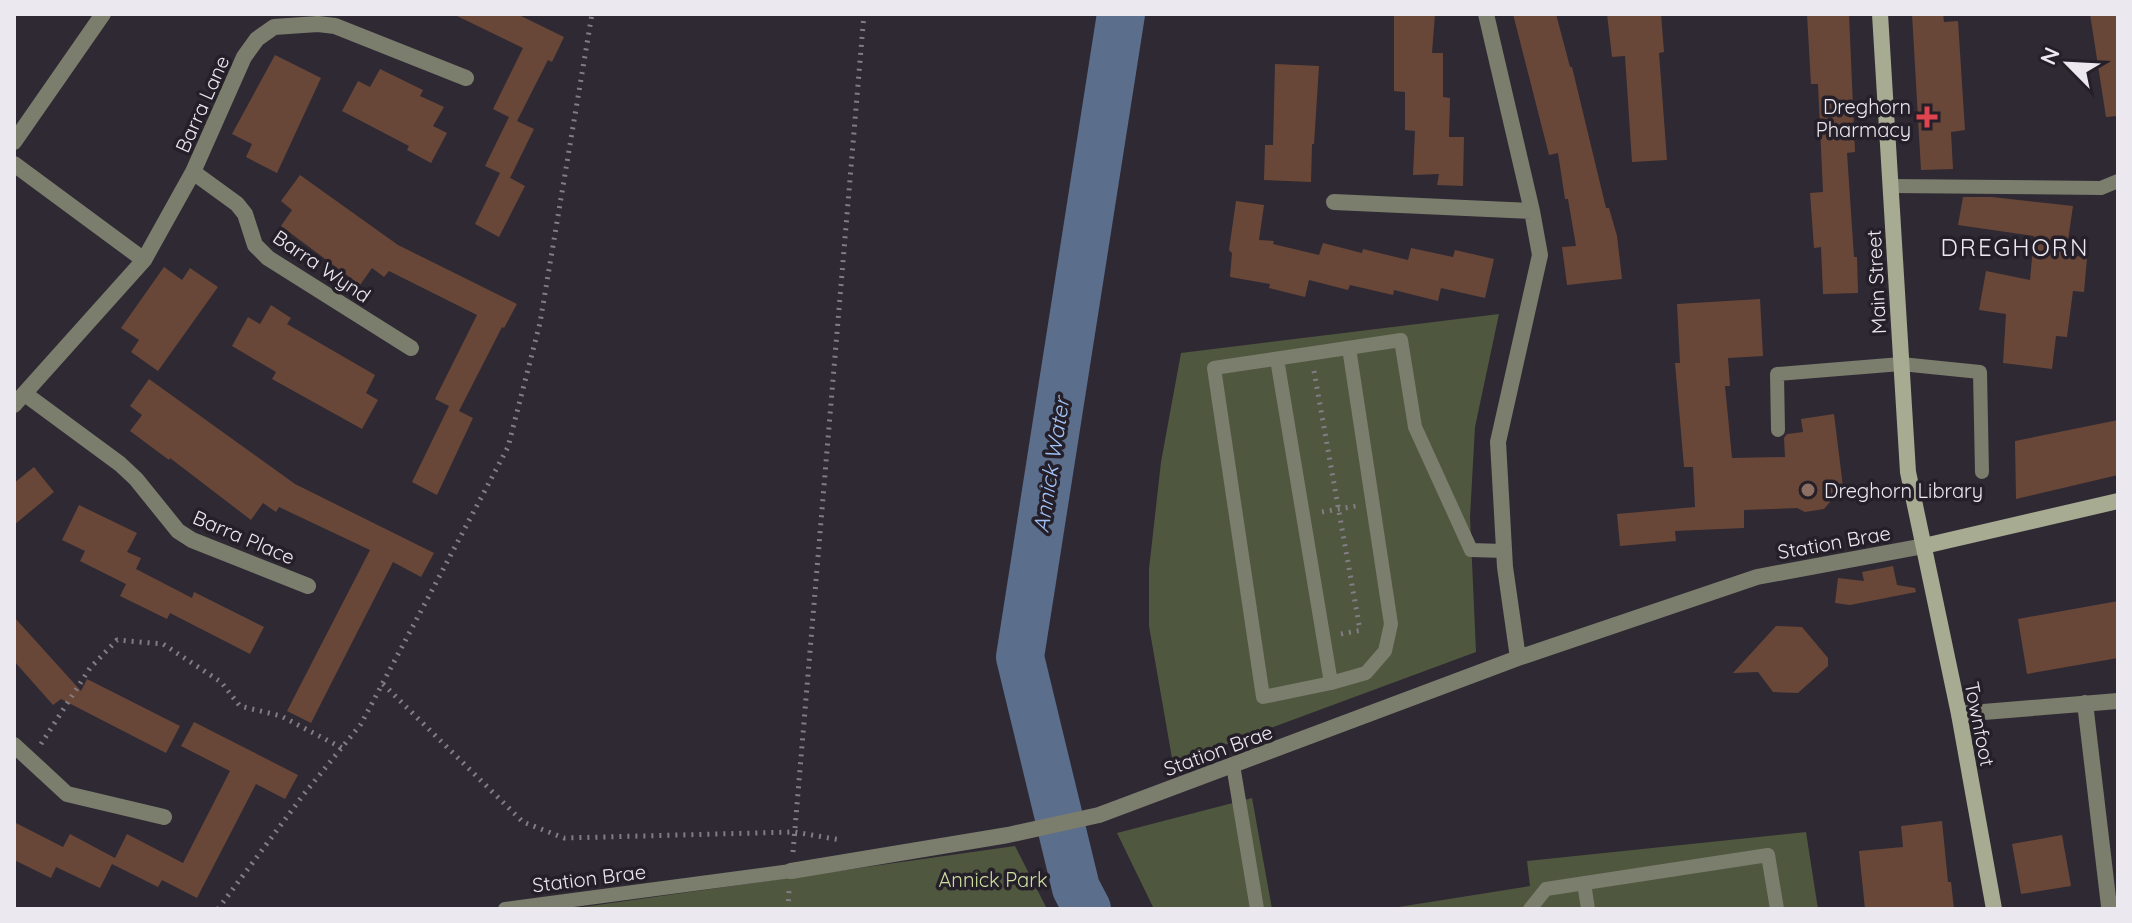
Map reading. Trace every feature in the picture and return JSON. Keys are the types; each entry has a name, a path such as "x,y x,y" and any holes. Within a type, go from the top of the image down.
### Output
{"main road":[{"name":"Main Street","path":"1880,14 1908,472 1924,546"},
{"path":"1924,546 2118,501"},
{"name":"Townfoot","path":"1924,546 1959,714 1994,909"}],"street":[{"path":"14,142 103,14"},
{"path":"1486,14 1540,255 1498,442 1504,551 1518,658"},
{"name":"Barra Lane","path":"20,400 144,260 193,172 244,57 257,39 274,27 335,26 466,78"},
{"path":"14,164 144,260"},
{"name":"Barra Wynd","path":"193,172 237,204 245,214 255,245 268,258 411,348"},
{"path":"1334,202 1532,211"},
{"name":"Barra Place","path":"20,400 120,464 178,531 192,540 308,586"},
{"name":"Station Brae","path":"791,871 1008,835 1099,815 1518,658 1757,577 1924,546"},
{"path":"1959,714 2118,701"},
{"path":"2085,703 2109,906"},
{"path":"14,745 67,794 164,817"}],"lane":[{"path":"1890,186 2101,188 2118,181"},
{"path":"1349,348 1391,624 1385,651 1366,673 1263,697 1214,368 1401,340 1415,427 1471,550 1504,551"},
{"path":"1277,359 1331,683"},
{"path":"1778,430 1777,374 1901,364 1980,372 1982,472"},
{"path":"1233,765 1257,909"},
{"path":"1530,909 1546,889 1768,855 1777,909"},
{"name":"Station Brae","path":"505,909 791,871"},
{"path":"1584,883 1588,909"}],"path":[{"path":"218,909 295,805 361,724 508,447 540,323 592,14"},
{"path":"788,909 864,14"},
{"path":"1311,354 1360,630"},
{"path":"1303,515 1372,504"},
{"path":"1324,637 1391,624"},
{"path":"30,760 90,668 117,640 163,644 221,682 240,706 281,716 342,748"},
{"path":"383,684 523,822 564,838 794,832 841,840"}],"green space":[{"path":"1499,314 1475,427 1470,517 1476,652 1173,764 1149,626 1149,569 1161,462 1181,353"},
{"path":"1252,798 1272,909 1154,909 1117,833"},
{"path":"1806,832 1818,909 1386,909 1530,886 1527,861"},
{"name":"Annick Park","path":"1015,846 1047,909 569,909"}],"building":[{"path":"453,14 517,14 564,37 552,62 548,60 517,121 534,129 510,178 525,186 499,237 475,224 500,173 485,166 509,117 493,109 523,48"},
{"path":"1394,14 1435,14 1432,53 1443,53 1443,97 1450,98 1449,137 1464,137 1463,186 1437,185 1439,174 1413,175 1415,131 1405,130 1405,92 1394,91"},
{"path":"1513,14 1556,14 1606,208 1609,208 1617,236 1622,279 1567,285 1562,247 1576,246 1568,199 1565,199 1558,153 1549,155"},
{"path":"1607,14 1661,14 1664,52 1659,53 1667,160 1632,162 1625,56 1612,57"},
{"path":"1807,14 1849,14 1855,152 1847,153 1858,293 1823,294 1821,247 1814,248 1810,193 1823,192 1818,84 1811,84"},
{"path":"1912,14 1943,14 1944,22 1958,21 1965,130 1951,132 1953,169 1921,170"},
{"path":"2090,14 2118,14 2118,116 2106,117"},
{"path":"275,55 321,78 277,173 246,157 252,144 232,134"},
{"path":"1275,64 1319,66 1311,182 1264,180 1265,145 1273,145"},
{"path":"380,69 423,90 420,96 444,107 433,126 447,133 431,163 407,150 409,146 342,111 358,81 370,87"},
{"path":"300,175 398,245 517,304 459,411 473,418 437,495 412,482 449,406 435,399 477,315 389,271 384,277 372,268 360,285 281,226 292,210 281,201"},
{"path":"1963,197 2073,206 2066,254 2087,258 2084,292 2073,291 2067,337 2056,336 2052,369 2003,363 2006,314 1979,310 1986,271 2030,280 2034,236 1958,225"},
{"path":"1236,201 1264,205 1259,240 1274,241 1273,244 1319,255 1323,243 1408,260 1411,248 1453,257 1455,250 1494,259 1485,298 1441,288 1438,301 1394,290 1393,295 1350,285 1348,290 1309,280 1305,297 1269,288 1270,284 1230,277 1232,253 1229,250"},
{"path":"164,267 182,280 190,268 218,287 158,371 131,352 139,340 121,328"},
{"path":"1760,299 1763,356 1728,358 1730,386 1725,386 1732,458 1785,457 1784,438 1787,434 1803,432 1801,419 1834,414 1843,487 1824,509 1805,512 1797,508 1744,510 1744,528 1675,531 1676,541 1620,546 1617,514 1695,507 1693,467 1684,467 1675,363 1680,363 1677,304"},
{"path":"271,305 291,318 287,324 375,375 366,393 378,400 362,429 272,379 276,372 232,346 248,317 260,324"},
{"path":"149,379 295,484 434,553 421,577 393,562 311,723 287,711 370,550 279,507 276,512 263,503 251,520 130,431 142,415 130,406"},
{"path":"2118,420 2118,475 2016,499 2015,441"},
{"path":"34,467 54,492 14,525 14,483"},
{"path":"79,505 137,533 127,552 141,558 136,569 192,598 194,592 264,627 250,654 170,613 167,619 120,596 126,584 80,561 85,551 62,540"},
{"path":"1893,566 1897,585 1915,588 1916,592 1850,605 1835,603 1838,578 1864,581 1862,572"},
{"path":"2118,601 2118,658 2027,674 2018,619"},
{"path":"14,617 81,691 87,679 180,726 166,753 61,699 53,705 14,661"},
{"path":"1776,626 1802,627 1828,658 1828,666 1798,693 1773,692 1758,672 1733,673"},
{"path":"194,722 298,775 285,799 256,784 197,898 162,880 158,887 112,864 127,834 183,863 230,771 181,746"},
{"path":"1942,821 1954,909 1865,909 1859,851 1903,847 1901,826"},
{"path":"14,822 63,847 70,834 115,858 100,888 56,867 51,878 14,860"},
{"path":"2062,835 2071,886 2021,894 2012,844"}],"waterway":[{"name":"Annick Water","path":"1087,909 1076,888 1020,657 1121,14"}],"place":[{"name":"Dreghorn Pharmacy","path":"1927,117"},
{"name":"Dreghorn Library","path":"1808,490"}],"district":[{"name":"DREGHORN","path":"2015,247"}]}
